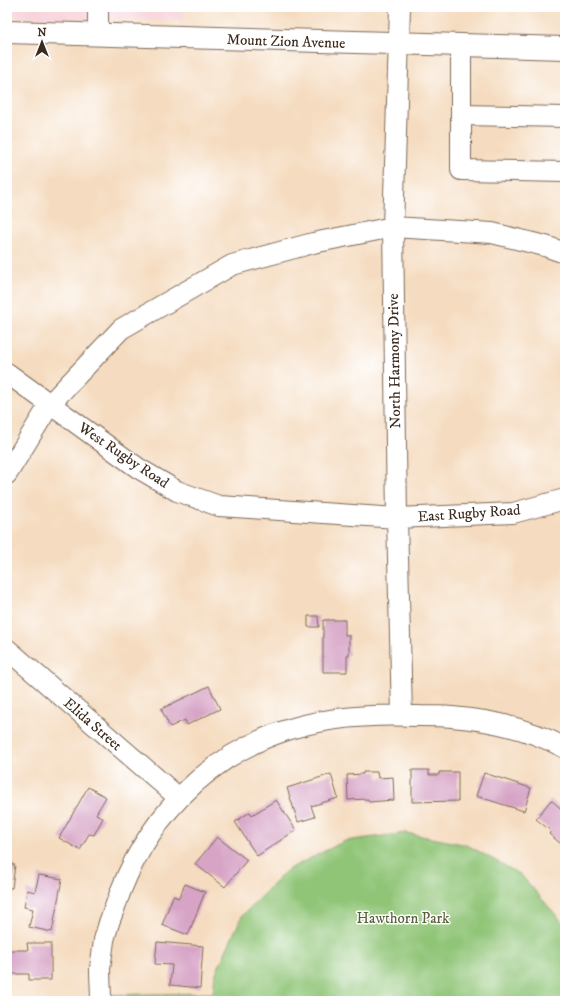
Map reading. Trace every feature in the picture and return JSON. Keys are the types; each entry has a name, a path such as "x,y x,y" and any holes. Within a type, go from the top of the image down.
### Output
{"main road":[{"name":"Mount Zion Avenue","path":"7,32 565,48"}],"street":[{"path":"98,7 98,35"},
{"name":"North Harmony Drive","path":"400,7 393,228 397,518 402,715"},
{"path":"461,46 461,170 565,172"},
{"path":"461,115 565,117"},
{"path":"7,474 50,404 121,329 232,265 313,243 393,228 492,233 545,246 565,253"},
{"name":"West Rugby Road","path":"7,373 138,468 177,490 219,506 397,518"},
{"name":"East Rugby Road","path":"397,518 513,513 565,499"},
{"name":"Elida Street","path":"7,649 179,798"},
{"path":"101,1001 100,970 105,939 122,887 140,851 158,824 179,798 200,778 227,759 255,743 284,731 319,721 357,716 402,715 451,717 483,721 521,730 565,748"}],"shaded area":[{"path":"7,7 183,7 184,21 7,17"}],"green space":[{"name":"Hawthorn Park","path":"406,833 467,845 521,875 562,922 565,928 565,1001 101,1001 101,995 213,993 215,975 242,916 287,870 345,841"}],"building":[{"path":"308,616 318,616 319,627 308,627"},
{"path":"323,620 345,620 345,635 349,635 347,672 323,672"},
{"path":"209,686 220,709 187,725 185,720 170,727 161,709"},
{"path":"412,770 429,770 429,775 439,775 439,772 458,772 458,801 412,802"},
{"path":"363,772 377,772 378,778 393,777 394,800 369,802 368,799 348,800 347,775 363,774"},
{"path":"484,773 531,788 524,811 476,796"},
{"path":"331,774 338,798 311,806 315,817 298,822 287,788"},
{"path":"88,787 106,797 96,814 103,818 94,835 89,834 80,850 59,838"},
{"path":"276,800 296,830 257,856 235,822 250,812 252,815"},
{"path":"551,800 565,812 565,847 549,834 551,831 536,819"},
{"path":"217,837 247,860 225,887 195,864"},
{"path":"7,864 15,865 12,888 7,888"},
{"path":"39,875 62,879 52,932 29,927 33,909 24,907 27,890 35,892"},
{"path":"185,884 205,892 188,935 162,925 173,896 179,898"},
{"path":"157,942 203,946 200,988 170,985 172,965 155,964"},
{"path":"27,943 51,943 51,980 29,980 29,974 7,974 7,950 28,950"}]}
